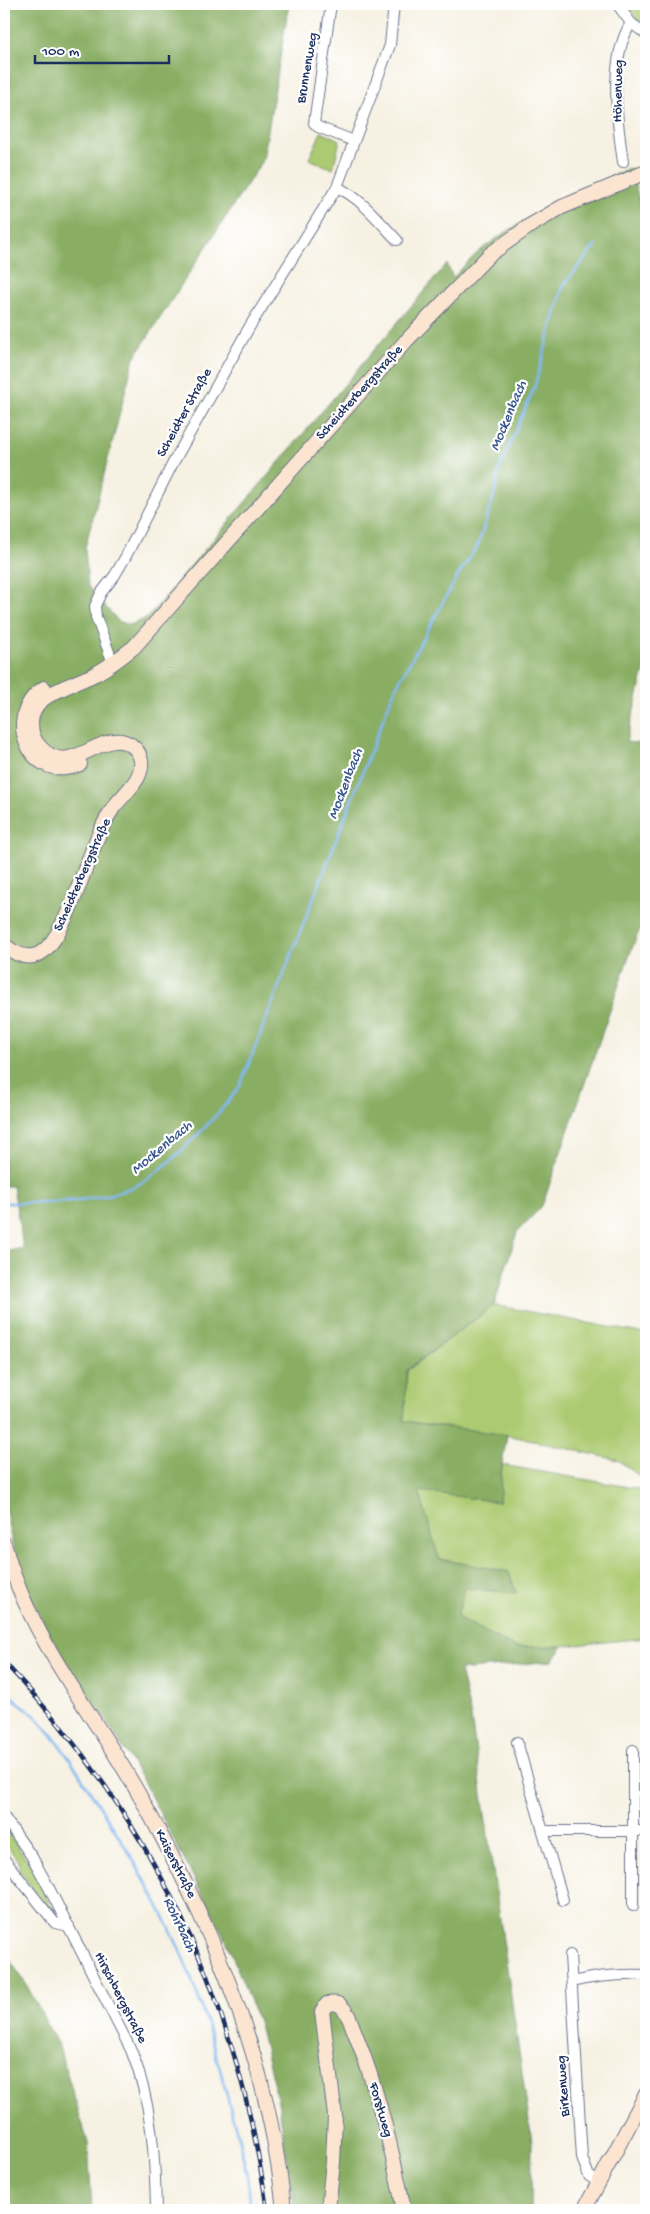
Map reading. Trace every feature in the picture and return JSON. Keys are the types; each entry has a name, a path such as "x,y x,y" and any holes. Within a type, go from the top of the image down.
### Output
{"street":[{"name":"Brunnenweg","path":"331,4 314,123 318,127 354,141"},
{"name":"Scheidter Straße","path":"113,663 96,617 95,606 101,593 115,575 126,556 173,463 250,326 337,187 390,45 394,4"},
{"path":"617,4 631,22 646,34"},
{"name":"Höhenweg","path":"622,162 616,115 620,46 631,22"},
{"name":"Scheidterbergstraße","path":"4,945 22,956 37,956 47,950 59,932 105,823 140,770 141,758 139,754 130,745 120,741 109,742 77,757 62,758 47,754 35,740 31,724 32,715 40,702 59,690 101,671 134,647 154,628 406,341 489,254 531,225 562,207 644,174"},
{"path":"337,187 353,194 397,240"},
{"name":"Kaiserstraße","path":"4,1543 21,1595 50,1653 100,1727 134,1786 173,1859 216,1949 241,2012 260,2075 274,2142 284,2210"},
{"path":"517,1742 563,1900"},
{"path":"633,1906 634,1750"},
{"name":"Hirschbergstraße","path":"4,1817 32,1857 69,1926 131,2050 140,2073 146,2095 155,2162 156,2210"},
{"path":"543,1831 646,1831"},
{"path":"4,1859 49,1917 55,1923 69,1926"},
{"name":"Birkenweg","path":"570,1955 582,2158 589,2176 598,2182"},
{"path":"572,1982 628,1974 646,1976"},
{"name":"Forstweg","path":"328,2210 335,2116 322,2011 327,2004 335,2003 340,2005 346,2013 364,2056 389,2140 404,2210"},
{"path":"584,2210 646,2094"}],"green space":[{"path":"4,4 289,4 263,160 134,358 85,548 88,586 118,621 130,625 147,618 447,264 453,278 482,250 520,223 575,194 631,168 646,228 646,663 626,742 646,744 646,914 629,956 542,1206 517,1232 494,1305 407,1370 404,1421 507,1435 499,1502 419,1491 439,1559 509,1572 516,1593 465,1588 457,1617 514,1647 563,1646 552,1661 460,1670 471,1717 532,2142 531,2210 294,2210 279,2106 259,2024 227,1942 143,1781 107,1722 56,1648 27,1590 12,1543 4,1502 4,1252 23,1248 13,1186 4,1186"},
{"path":"625,4 646,4 646,14 640,23"},
{"path":"321,132 340,140 333,169 309,159"},
{"path":"494,1305 646,1334 646,1481 618,1460 507,1435 404,1421 407,1371"},
{"path":"502,1465 646,1490 646,1638 563,1646 514,1647 457,1617 465,1588 516,1592 509,1572 439,1559 418,1490 499,1502"},
{"path":"4,1827 33,1869 56,1917 54,1917 19,1870 19,1862 4,1842"},
{"path":"4,1952 25,1982 59,2047 88,2143 92,2210 4,2210"}],"waterway":[{"name":"Mockenbach","path":"4,1203 87,1199 120,1192 135,1186 161,1168 192,1141 240,1086 395,689 457,577 478,545 495,492 498,472 534,388 563,286 596,245"},
{"name":"Rohrbach","path":"4,1690 38,1719 69,1758 139,1869 177,1943 202,2007 218,2061 243,2156 250,2197 250,2210"}],"railway":[{"path":"4,1662 57,1722 103,1783 145,1848 180,1915 210,1984 234,2056 253,2132 267,2210"}]}
